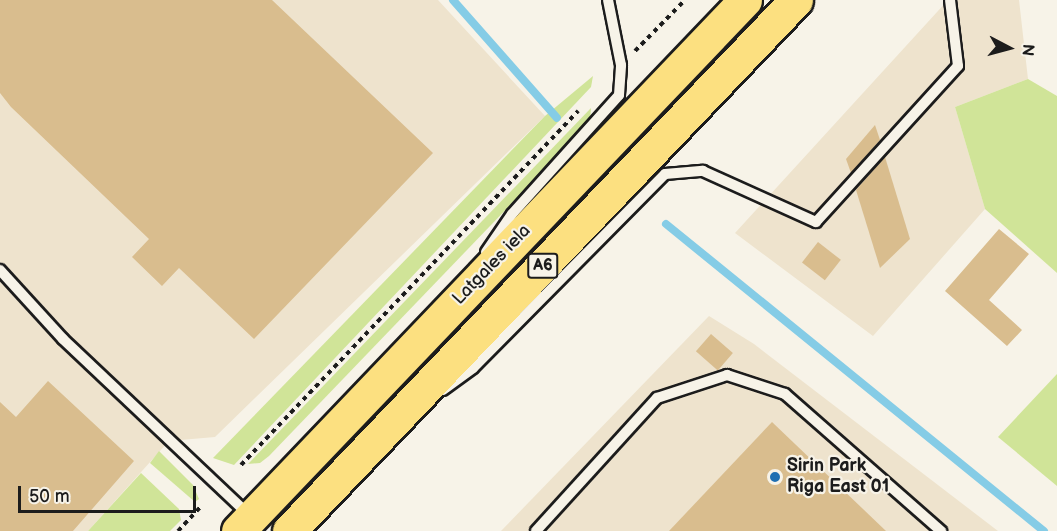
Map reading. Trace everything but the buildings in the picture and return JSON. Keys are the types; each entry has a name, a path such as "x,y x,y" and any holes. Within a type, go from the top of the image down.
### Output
{"highway":[{"name":"Latgales iela","path":"289,531 796,0"},
{"name":"Latgales iela","path":"251,526 477,280 738,5"}],"lane":[{"path":"477,280 487,248 512,214 619,95 621,65 608,0"},
{"name":"Latgales iela","path":"416,399 446,389 473,368 665,174 703,171 816,222 958,66 950,0"},
{"path":"0,270 63,339 251,526"},
{"path":"536,531 657,398 727,375 785,394 941,531"}],"path":[{"path":"647,40 685,0"},
{"path":"242,465 584,105"},
{"path":"177,531 200,507"}],"shaded area":[{"path":"0,0 438,0 545,116 215,437 169,441 88,531 0,531"},
{"path":"948,0 1019,0 1028,79 955,107 985,209 873,336 735,233"},
{"path":"709,316 754,344 998,531 501,531"}],"green space":[{"path":"593,76 591,87 234,465 213,458 545,116"},
{"path":"1028,79 1057,96 1057,273 985,209 955,107"},
{"path":"591,108 590,122 269,456 260,463 248,464"},
{"path":"1057,374 1057,486 998,437"},
{"path":"159,451 193,485 199,499 195,502 150,463"},
{"path":"141,473 179,509 181,520 170,531 88,531"}],"waterway":[{"path":"453,0 557,118"},
{"path":"666,224 1044,531"}],"place":[{"name":"Sirin Park Riga East 01","path":"775,477"}]}
